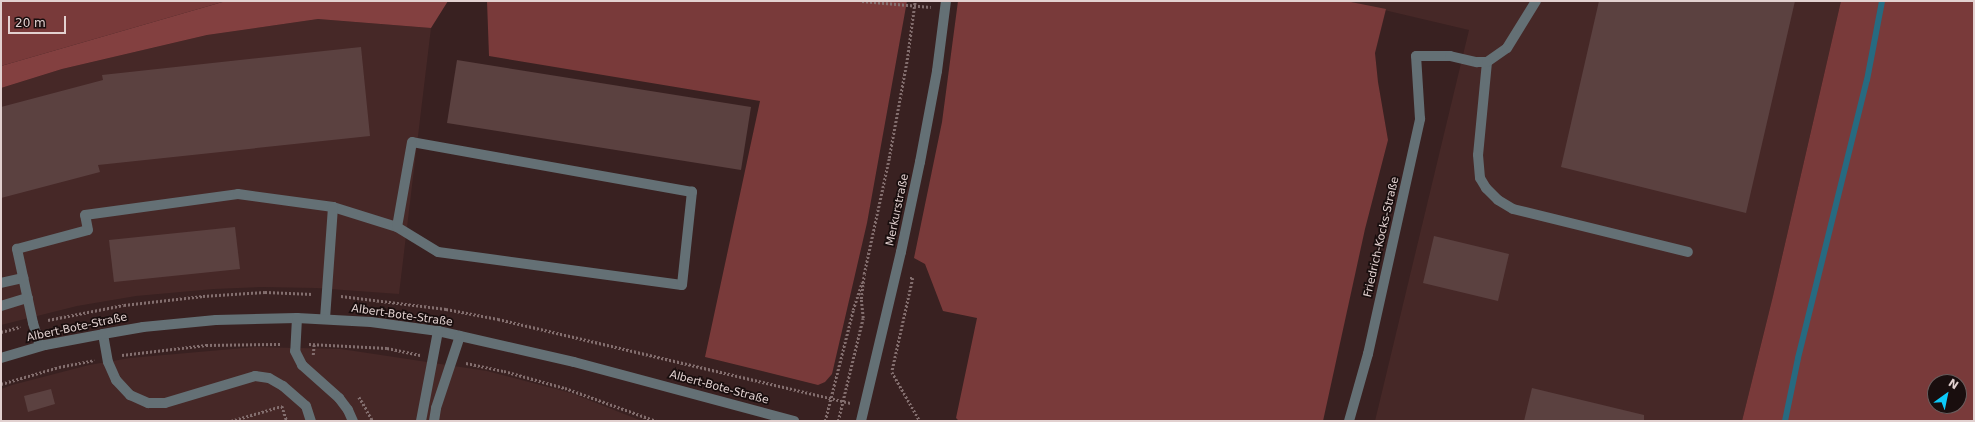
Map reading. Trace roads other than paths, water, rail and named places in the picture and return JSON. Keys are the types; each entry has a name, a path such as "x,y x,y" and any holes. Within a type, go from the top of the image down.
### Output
{"street":[{"path":"1536,1 1508,48 1487,62 1480,123 1479,162 1480,178 1486,188 1498,200 1513,209 1688,252"},
{"name":"Merkurstraße","path":"862,421 920,162 937,71 946,5"},
{"name":"Friedrich-Kocks-Straße","path":"1349,421 1368,354 1420,119 1416,56 1450,56 1477,62 1487,62"},
{"path":"40,346 17,249 88,230 85,215 238,194 333,207 397,227 438,252 682,285 692,192 412,142 397,227"},
{"path":"324,319 333,207"},
{"path":"1,283 23,278"},
{"path":"1,306 28,298"},
{"path":"297,318 296,351 302,365 339,398 348,410 353,421"},
{"name":"Albert-Bote-Straße","path":"1,358 40,346 102,334 216,320 297,318 371,322 438,331 574,362 794,421"},
{"path":"421,421 438,331"},
{"path":"102,334 107,357 116,380 130,395 148,403 165,403 255,376 269,378 283,386 306,406 311,421"},
{"path":"434,421 436,408 460,336"}],"waterway":[{"path":"1785,421 1798,358 1867,80 1882,1"}]}
